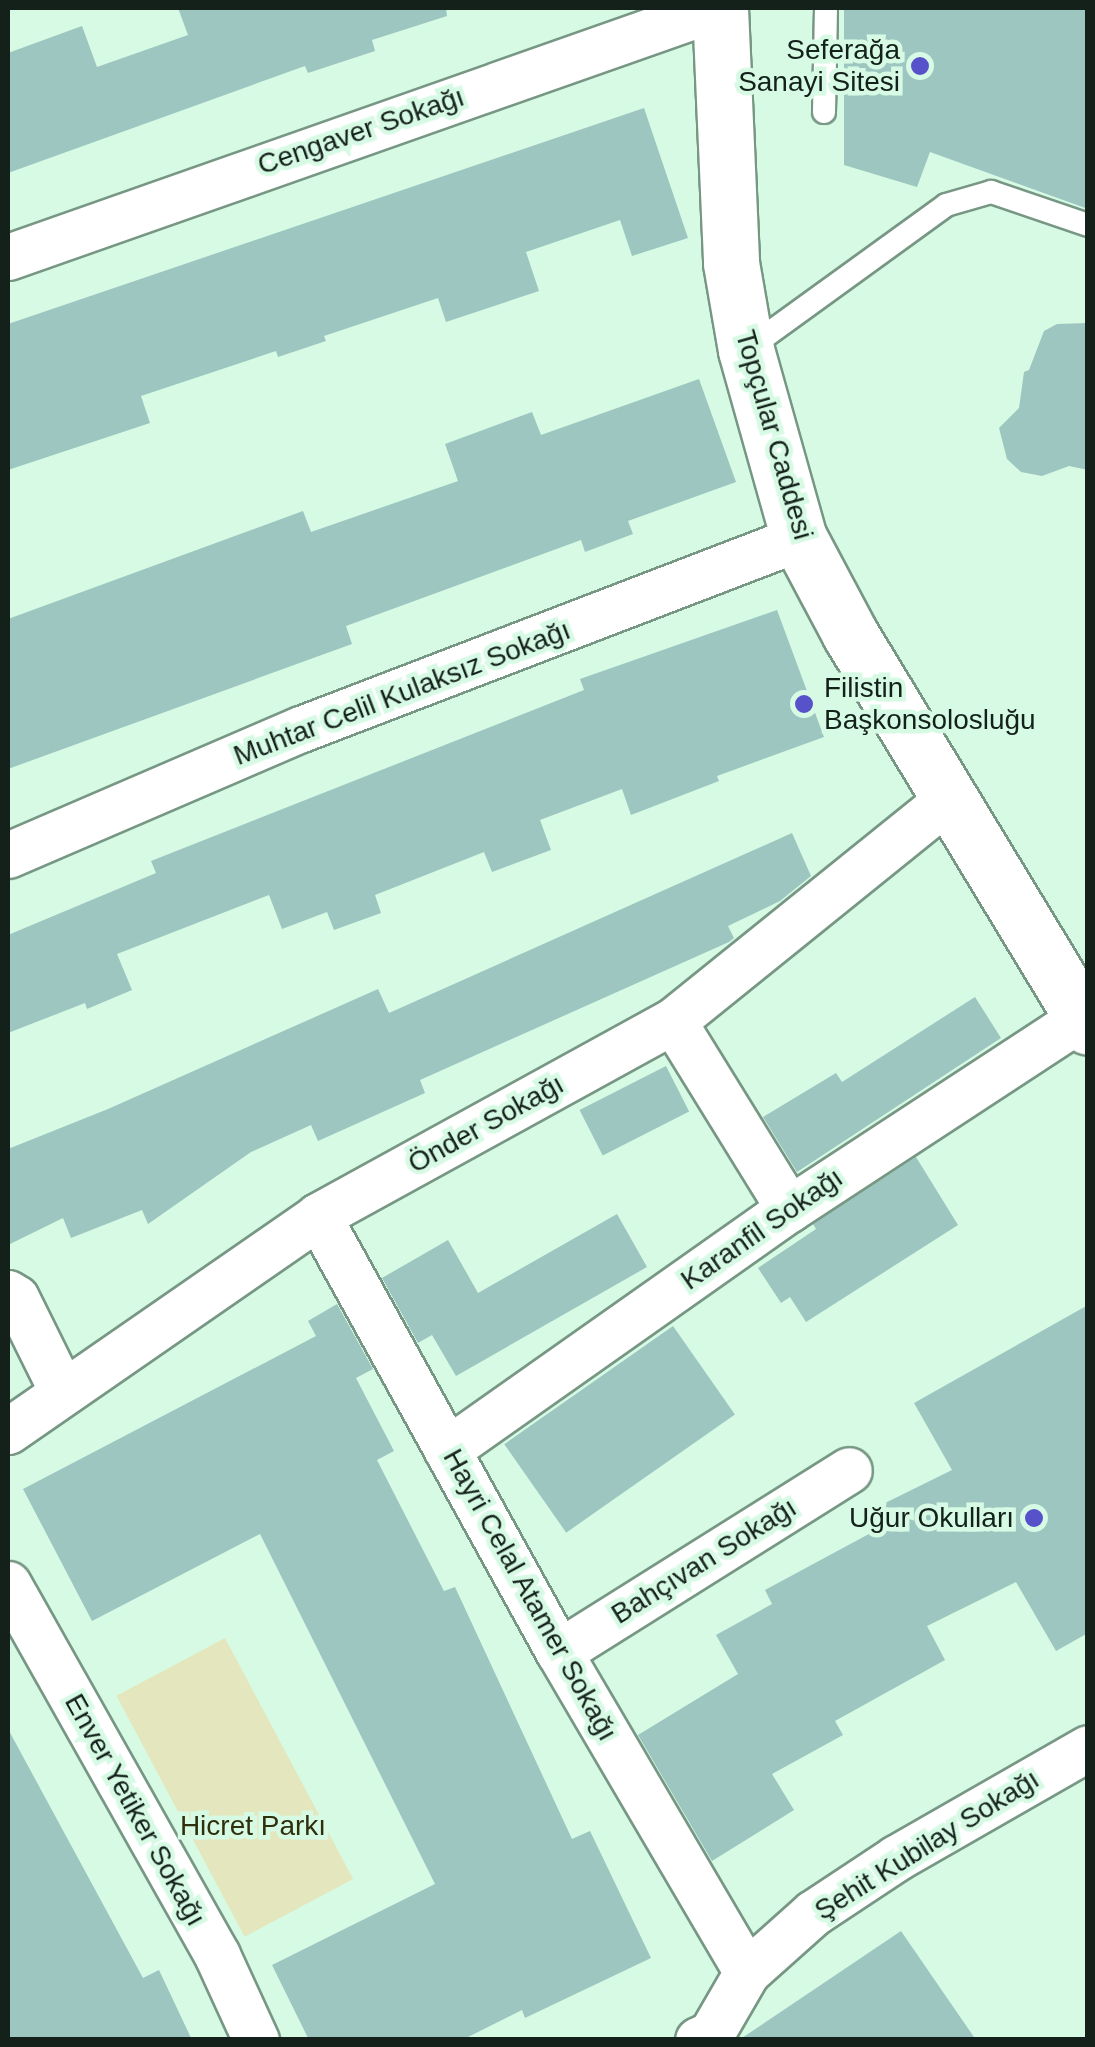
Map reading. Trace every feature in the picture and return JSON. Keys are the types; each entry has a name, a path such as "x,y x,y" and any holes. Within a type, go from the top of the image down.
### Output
{"street":[{"name":"Cengaver Sokağı","path":"8,257 718,8"},
{"name":"Topçular Caddesi","path":"718,8 731,263 746,350 799,538 850,634 1085,1022"},
{"name":"Muhtar Celil Kulaksız Sokağı","path":"8,855 300,729 799,538"},
{"name":"Önder Sokağı","path":"8,1431 318,1216 673,1022 951,797"},
{"path":"673,1022 789,1209"},
{"name":"Karanfil Sokağı","path":"447,1450 789,1209 1085,1022"},
{"name":"Hayri Celal Atamer Sokağı","path":"318,1216 559,1652 746,1972"},
{"path":"8,1292 16,1298 62,1391"},
{"name":"Bahçıvan Sokağı","path":"559,1652 848,1470"},
{"name":"Enver Yetiker Sokağı","path":"8,1584 217,1955 256,2040"},
{"name":"Şehit Kubilay Sokağı","path":"707,2038 746,1972 814,1913 896,1858 1088,1748"}],"lane":[{"path":"824,112 826,8"},
{"path":"746,350 946,205 991,192 1088,225"}],"green space":[{"name":"Hicret Parkı","path":"225,1638 353,1879 245,1937 116,1696"}],"building":[{"path":"178,8 446,8 447,16 372,40 375,51 308,73 305,66 8,173 8,53 82,26 97,67 188,35"},
{"name":"Seferağa Sanayi Sitesi","path":"844,8 1088,8 1088,209 930,152 917,187 844,165"},
{"path":"644,108 688,238 632,256 620,220 526,252 539,291 446,322 438,298 324,336 326,341 278,357 276,351 141,396 150,423 8,470 8,324"},
{"path":"1088,323 1088,470 1069,466 1042,476 1021,472 1007,459 999,428 1019,408 1024,372 1029,370 1044,331 1057,324"},
{"path":"699,379 736,482 628,521 633,534 585,552 581,540 346,626 352,644 8,769 8,619 303,511 311,532 458,481 445,444 532,412 541,435"},
{"path":"777,610 824,737 717,776 719,781 631,815 622,789 540,820 551,850 492,872 484,852 375,895 381,913 334,930 327,912 282,929 269,895 117,954 132,990 87,1009 85,1003 8,1033 8,935 156,873 151,861 584,690 580,679"},
{"path":"792,833 811,876 780,901 728,926 734,938 729,942 420,1080 425,1093 318,1141 311,1125 251,1152 148,1224 142,1210 71,1238 63,1218 8,1245 8,1149 378,989 389,1013"},
{"path":"975,997 1001,1038 797,1172 763,1117 836,1073 842,1082"},
{"path":"666,1066 689,1111 603,1155 580,1110"},
{"path":"916,1157 958,1225 806,1322 790,1297 781,1303 758,1268 816,1229 813,1224"},
{"path":"617,1214 647,1267 456,1376 432,1335 418,1343 382,1278 448,1240 478,1293"},
{"path":"337,1304 373,1369 356,1378 394,1451 377,1460 444,1591 455,1587 572,1839 590,1831 651,1958 525,2018 522,2010 462,2040 309,2040 272,1965 435,1884 260,1534 92,1621 23,1489 316,1336 308,1321"},
{"path":"1088,1305 1088,1633 1056,1651 1016,1582 927,1626 945,1660 835,1721 843,1735 772,1774 794,1810 712,1861 638,1735 738,1674 716,1635 772,1604 765,1590 880,1528 871,1510 952,1470 914,1403"},
{"path":"673,1326 735,1414 566,1533 504,1444"},
{"path":"8,1729 143,1978 159,1970 192,2040 8,2040"},
{"path":"901,1931 976,2040 739,2040"}],"place":[{"name":"Seferağa Sanayi Sitesi","path":"920,66"},
{"name":"Filistin Başkonsolosluğu","path":"804,704"},
{"name":"Uğur Okulları","path":"1034,1518"}]}
